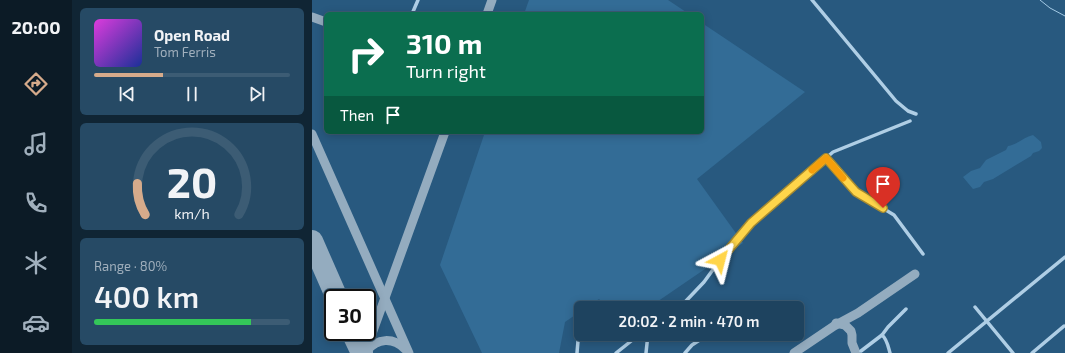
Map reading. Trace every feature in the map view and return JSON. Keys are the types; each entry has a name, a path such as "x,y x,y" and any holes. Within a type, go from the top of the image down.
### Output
{"street":[{"path":"413,12 418,0"},
{"path":"812,0 896,101 908,111 916,114"},
{"path":"686,301 704,282 728,249 751,223 837,149 910,121"},
{"path":"826,158 856,192 894,215 924,254"},
{"path":"948,353 1065,256"},
{"path":"975,307 1012,353"},
{"path":"861,351 882,335 888,326 906,309"},
{"path":"1032,353 1064,326"},
{"path":"882,335 890,353"},
{"path":"577,353 578,341"},
{"path":"616,353 631,341"},
{"path":"646,353 647,341"},
{"path":"685,353 698,341"}],"shaded area":[{"path":"529,0 668,0 686,12 525,12"},
{"path":"704,24 805,92 697,179 743,243 658,301 601,301 599,299 596,301 574,301 574,316 565,322 559,353 482,353 440,265 484,134 704,134"},
{"path":"1033,135 1041,142 1042,148 1039,151 1033,153 1031,156 993,179 984,182 980,187 973,189 963,177 971,171 980,168 986,160 1006,150 1008,146"}],"waterway":[{"path":"1040,0 1050,8 1065,16"}],"taxiway":[{"path":"488,12 492,0"},
{"path":"312,17 324,21"},
{"path":"312,134 409,353"},
{"path":"365,353 444,134"},
{"path":"794,353 834,326 858,313 915,274"},
{"path":"836,323 845,325 851,331 852,343 856,353"},
{"path":"367,351 380,341 395,342 405,349"}],"runway":[{"path":"312,241 333,289"},
{"path":"356,341 362,353"}],"slow traffic":[{"path":"812,170 826,158 843,178"}],"route":[{"path":"720,260 751,223 826,158 856,192 883,208"}]}
